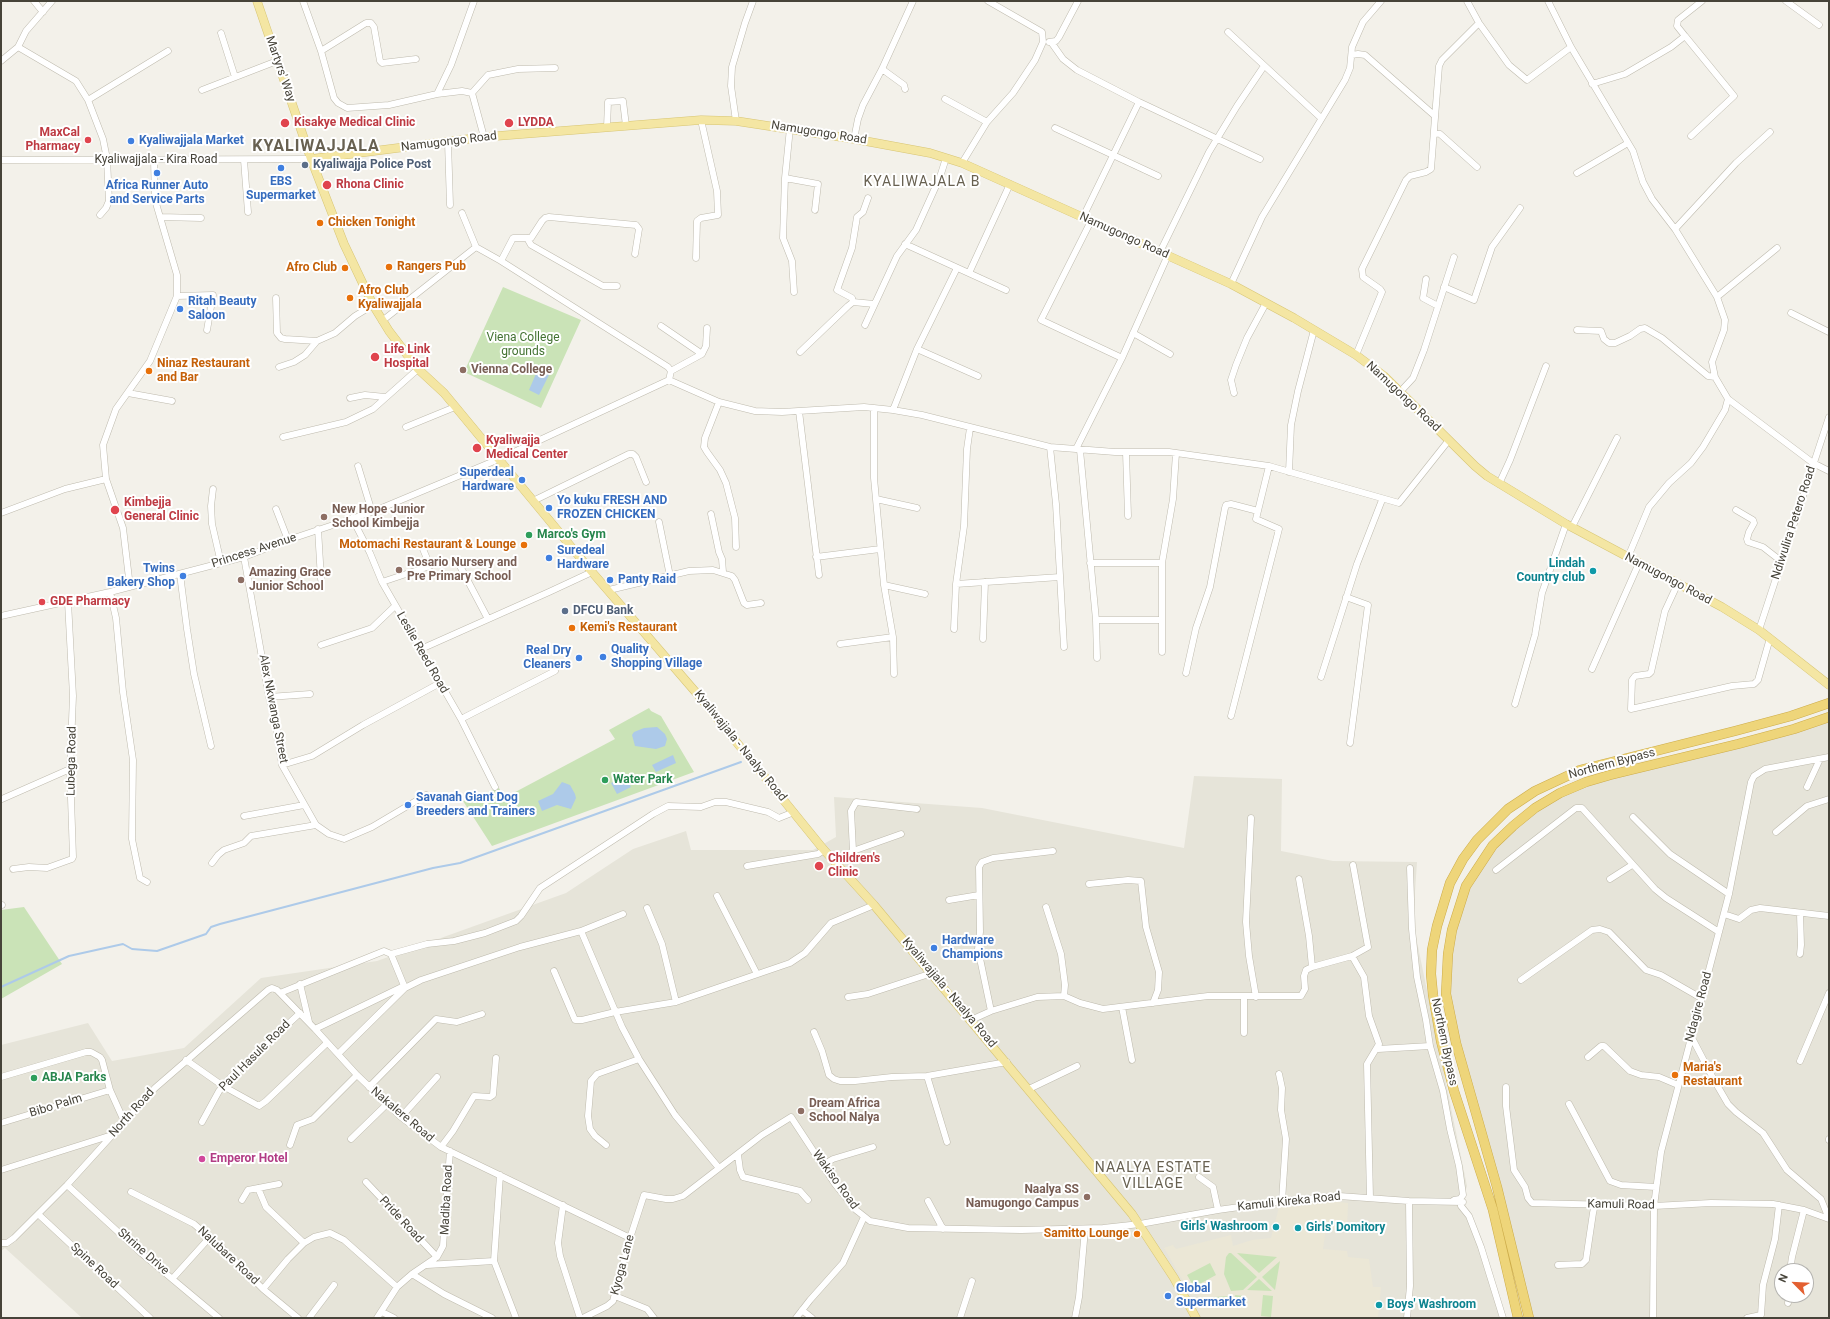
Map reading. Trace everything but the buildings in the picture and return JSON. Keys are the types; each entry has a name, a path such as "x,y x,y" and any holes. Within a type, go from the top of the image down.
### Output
{"highway":[{"name":"Northern Bypass","path":"1518,1318 1493,1210 1454,1091 1441,1041 1433,995 1431,974 1432,950 1437,926 1450,883 1463,859 1477,840 1508,809 1535,791 1555,781 1586,768 1735,732 1791,716 1829,703"},
{"name":"Northern Bypass","path":"1529,1318 1497,1187 1456,1043 1446,994 1448,954 1452,930 1466,886 1493,845 1512,826 1530,812 1560,793 1586,782 1610,775 1738,744 1794,729 1829,717"}],"main road":[{"name":"Martyrs' Way","path":"257,1 311,159"},
{"name":"Namugongo Road","path":"311,159 484,138 701,120 736,121 790,128 918,151 962,163 1231,284 1356,355 1384,376 1475,466 1499,484 1569,525 1678,583 1759,630 1827,684"},
{"name":"Kyaliwajjala - Naalya Road","path":"311,159 344,244 373,305 382,320 418,369 444,393 592,572 700,697 824,850 874,905 932,973 1140,1224 1188,1301 1196,1318"}],"street":[{"path":"34,1 43,12"},
{"path":"1,61 18,47 26,31 52,1"},
{"path":"303,1 322,51 334,98 342,107 347,108 389,104 437,94 462,91 472,92"},
{"path":"437,94 446,76 474,1"},
{"path":"736,121 731,86 732,67 745,23 754,1"},
{"path":"854,139 858,119 863,105 882,69 913,1"},
{"path":"962,163 987,122 1013,93 1035,60 1043,42 1042,32 988,1"},
{"path":"1043,42 1051,42 1059,37 1078,1"},
{"path":"1231,284 1262,217 1345,80 1350,68 1354,39 1363,22 1381,1"},
{"path":"1467,1 1479,23 1509,64 1527,80 1571,47"},
{"path":"1548,1 1571,47 1633,152 1643,182 1649,193 1675,229 1717,296 1724,320 1724,330 1712,362 1715,377 1728,399 1813,463 1829,471"},
{"path":"1691,136 1734,96 1677,26 1678,20 1702,1"},
{"path":"1786,1 1819,25"},
{"path":"322,51 366,23 371,23 374,27 380,61 382,63 416,59"},
{"path":"1356,355 1382,292 1380,288 1362,277 1362,269 1406,180 1410,176 1426,172 1431,169 1439,66 1442,60 1479,23"},
{"path":"1228,32 1321,118"},
{"path":"221,33 235,77"},
{"path":"1592,84 1625,74 1648,62 1685,36"},
{"path":"1051,42 1070,66 1139,102 1260,159"},
{"path":"18,47 76,81 88,100 103,139 107,159 108,202 106,208 100,215"},
{"path":"88,100 168,51"},
{"path":"1352,55 1364,55 1435,116"},
{"path":"202,90 277,62"},
{"path":"1097,658 1096,620 1078,450 1133,333 1198,174 1217,139 1264,66"},
{"path":"472,92 488,75 518,69 555,68"},
{"path":"882,69 904,85 906,89"},
{"path":"472,92 484,138"},
{"path":"945,99 987,122"},
{"path":"607,127 608,102 623,101 626,126"},
{"path":"1122,358 1041,320 1087,219 1113,156 1139,102"},
{"path":"696,258 696,225 698,221 701,218 718,215 717,191 701,120"},
{"path":"790,128 785,178 783,238 792,261 794,292"},
{"path":"1055,128 1158,176"},
{"path":"1675,229 1731,168 1770,132"},
{"path":"1434,133 1440,134 1477,167"},
{"path":"448,142 450,205"},
{"path":"1577,173 1628,144"},
{"path":"865,325 897,256 916,230 940,177 946,158"},
{"name":"Kyaliwajjala - Kira Road","path":"1,160 311,159"},
{"path":"130,587 123,528 106,479 104,445 116,410 150,361 177,296 177,274 155,200 154,160"},
{"path":"244,160 248,212"},
{"path":"785,178 818,184 815,210"},
{"path":"969,273 1010,184"},
{"path":"854,302 852,298 837,290 852,248 858,217 863,212 868,198"},
{"path":"1444,287 1474,300 1492,247 1520,208"},
{"path":"462,213 476,247 501,261 671,371"},
{"path":"160,217 201,218"},
{"path":"501,261 513,238 531,238 542,221 549,217 632,224 638,226 639,229 635,254"},
{"path":"527,238 531,245 603,286 617,286"},
{"path":"905,244 1006,290"},
{"path":"382,320 476,247"},
{"path":"1717,296 1777,248"},
{"path":"1400,392 1413,378 1454,257"},
{"path":"893,410 917,349 957,268"},
{"path":"1426,279 1423,298 1438,306"},
{"path":"177,296 213,295 207,330"},
{"path":"276,298 277,333 280,338 317,341"},
{"path":"800,352 854,302 874,304"},
{"path":"1234,393 1231,380 1236,365 1247,338 1266,303"},
{"path":"279,367 294,362 305,355 317,341 335,333 351,318 373,305"},
{"path":"1791,314 1829,332"},
{"path":"661,326 702,354"},
{"path":"707,328 706,346 702,354 671,371 669,380 719,402 755,410 782,412 874,408 893,410 922,415 1050,447 1078,450 1176,453 1269,466 1382,500 1399,503 1449,440"},
{"path":"1577,330 1601,332 1604,339 1609,343 1615,343 1630,336 1640,329 1645,328 1662,338 1708,376 1715,377"},
{"path":"1289,472 1291,425 1314,330"},
{"path":"1133,333 1170,354"},
{"path":"917,349 978,376"},
{"path":"1499,484 1510,460 1546,366"},
{"path":"283,437 346,422 373,409 418,369"},
{"name":"Princess Avenue","path":"1,616 110,592 244,557 318,529 372,512 499,459 669,380"},
{"path":"128,393 172,401"},
{"path":"350,398 365,395 385,398"},
{"path":"1628,557 1649,507 1669,483 1691,463 1703,447 1725,410 1728,399"},
{"path":"719,402 705,438 704,447 706,452 720,470 726,483 735,518 736,547"},
{"path":"406,427 455,407"},
{"path":"874,408 876,499 884,585 893,637 894,674"},
{"path":"799,411 819,575"},
{"name":"Ndiwulira Petero Road","path":"1759,630 1829,416"},
{"path":"954,629 956,584 964,526 967,449 970,428"},
{"path":"1515,704 1535,635 1542,593 1569,525 1617,438"},
{"path":"1050,447 1056,504 1064,647"},
{"path":"1126,452 1128,516"},
{"path":"1162,652 1162,564 1173,499 1176,453"},
{"path":"533,501 629,454 633,454 636,457 646,482"},
{"path":"358,466 372,512"},
{"path":"1231,716 1279,529 1256,519 1269,466"},
{"path":"1,513 65,489 106,479"},
{"path":"213,490 211,506 212,524 221,563"},
{"path":"876,499 917,508"},
{"path":"1321,676 1357,564 1382,500"},
{"path":"1186,673 1196,628 1210,587 1226,505 1231,504 1258,511"},
{"path":"276,509 288,540"},
{"path":"1736,510 1752,520 1754,523 1748,532 1748,542 1763,547 1781,561"},
{"path":"711,514 719,552 722,559 723,572"},
{"name":"Leslie Reed Road","path":"352,518 370,553 382,582 460,719 495,787"},
{"path":"659,522 670,576"},
{"path":"318,529 321,579"},
{"path":"382,582 430,566 423,548"},
{"path":"816,557 880,549"},
{"name":"Alex Nkwanga Street","path":"244,557 269,697 278,731 282,765 316,825 329,834 344,839 372,827 426,795"},
{"path":"1090,563 1162,564"},
{"path":"1592,669 1639,563"},
{"path":"460,566 488,619"},
{"path":"609,590 696,569 723,572 732,576 736,580 744,603 747,605 761,603"},
{"path":"421,649 592,572"},
{"path":"180,574 194,674 211,746"},
{"path":"956,584 1060,577"},
{"path":"983,639 985,582"},
{"path":"1678,583 1665,611 1651,672 1649,674 1635,676 1632,680 1631,709 1732,686 1754,684 1758,680 1770,638"},
{"path":"884,585 925,594"},
{"path":"110,592 116,618 133,760 132,839 140,878 147,882"},
{"path":"1346,597 1368,605 1350,743"},
{"name":"Lubega Road","path":"13,869 29,867 46,868 72,859 73,857 70,769 74,696 68,602"},
{"path":"321,645 372,628 395,606"},
{"path":"1096,620 1162,620"},
{"path":"840,644 893,637"},
{"path":"460,719 555,671"},
{"path":"282,765 312,756 363,725 440,683"},
{"path":"269,697 310,694"},
{"name":"Ndagire Road","path":"1654,1318 1654,1206 1661,1152 1729,894 1749,789 1754,776 1765,769 1829,757"},
{"path":"1807,787 1820,759"},
{"path":"2,798 70,769"},
{"path":"1776,832 1807,806 1829,799"},
{"path":"280,993 384,951 391,954 427,944 454,941 485,933 516,921 540,888 668,806 701,807 715,802 726,802 768,812 779,818 794,812"},
{"path":"853,850 851,811 856,802 917,809"},
{"path":"244,816 304,805"},
{"path":"1496,870 1576,808 1585,809 1632,865 1666,898 1719,932"},
{"path":"1633,817 1670,854 1729,894"},
{"path":"1251,818 1246,922 1249,956 1256,997"},
{"path":"212,864 218,855 224,850 244,843 252,836 316,825"},
{"path":"837,863 853,850 901,834"},
{"path":"747,866 818,854 824,850"},
{"path":"991,1011 978,949 980,932 979,867 982,862 993,858 1053,851"},
{"path":"971,1020 991,1011 1037,997 1064,996 1080,1003 1103,1009 1208,996 1300,996 1303,994 1304,989 1304,972 1312,966 1352,956 1368,947 1352,865"},
{"path":"1610,879 1632,865"},
{"path":"1410,868 1412,929 1417,977 1430,1046 1443,1091 1463,1191 1460,1199 1447,1199 1446,1202"},
{"path":"1299,878 1310,936 1312,966"},
{"path":"1089,884 1128,880 1140,881 1146,927 1159,972 1158,990 1152,1003"},
{"path":"717,896 758,974"},
{"path":"948,900 979,896"},
{"path":"554,971 575,1020 582,1020 615,1012 676,1002 800,958 831,923 874,905"},
{"path":"1046,907 1061,954 1065,985 1064,996"},
{"path":"648,908 662,944 676,1002"},
{"path":"1724,914 1739,919 1751,910 1760,908 1800,914 1829,916"},
{"path":"315,1028 421,980 520,947 581,931 623,914"},
{"path":"1800,914 1800,954"},
{"path":"1521,980 1592,930 1600,929 1609,932 1646,970 1661,975 1702,998"},
{"path":"581,931 615,1012 639,1059 675,1115 719,1168"},
{"path":"391,954 404,987"},
{"path":"1352,956 1364,977 1369,1016 1379,1044 1378,1049 1369,1059 1367,1064 1370,1198"},
{"path":"848,997 874,993 932,973"},
{"path":"300,984 309,1022"},
{"path":"338,1054 404,987"},
{"name":"North Road","path":"2,1244 14,1238 67,1185 154,1088 268,990 275,989 280,993"},
{"name":"Nakalere Road","path":"280,993 315,1028 327,1043 369,1087 401,1117 441,1147 630,1238"},
{"path":"1800,1061 1829,993"},
{"path":"1244,997 1244,1033"},
{"path":"1122,1007 1132,1060"},
{"name":"Paul Hasule Road","path":"202,1122 223,1086 300,1013"},
{"path":"369,1087 436,1019 456,1022 482,1014"},
{"path":"814,1032 829,1074 834,1079 855,1082 892,1077 927,1076 1007,1062"},
{"path":"1691,1036 1728,1104 1736,1112 1757,1127 1787,1170 1817,1194 1824,1203 1829,1219"},
{"path":"186,1060 223,1086 259,1106 327,1043"},
{"path":"1378,1049 1430,1046"},
{"path":"1588,1057 1601,1046 1604,1046 1630,1071 1641,1075 1659,1077 1678,1085"},
{"path":"1,1077 86,1052 91,1052 100,1057 102,1060 110,1090 124,1121"},
{"path":"441,1147 457,1125 472,1098 476,1096 490,1097 494,1095 496,1058"},
{"path":"606,1145 595,1136 590,1129 588,1116 591,1081 597,1074 639,1059"},
{"path":"1029,1089 1077,1066"},
{"path":"1279,1074 1282,1088 1281,1110 1286,1139 1282,1201"},
{"path":"290,1145 297,1125 312,1119 357,1075"},
{"path":"927,1076 947,1142"},
{"path":"401,1117 437,1077"},
{"name":"Kamuli Road","path":"1506,1087 1506,1106 1514,1170 1525,1187 1528,1198 1532,1203 1654,1206 1711,1202 1779,1205 1804,1210 1829,1219"},
{"name":"Bibo Palm","path":"1,1123 110,1090"},
{"path":"351,1139 387,1104"},
{"path":"1569,1104 1610,1181 1621,1185 1656,1187"},
{"name":"Wakiso Road","path":"644,1195 666,1199 673,1199 683,1196 762,1135 791,1117 847,1200 864,1217 878,1223 908,1228 943,1229 1086,1229 1140,1224"},
{"path":"1,1170 113,1135"},
{"path":"823,1165 833,1158 873,1147"},
{"name":"Madiba Road","path":"437,1257 444,1241 450,1151"},
{"path":"738,1155 740,1170 744,1177 800,1191 808,1200"},
{"path":"500,1175 494,1261 516,1318"},
{"path":"1199,1177 1213,1187 1218,1210"},
{"name":"Pride Road","path":"366,1182 437,1257"},
{"path":"242,1200 248,1190 279,1184"},
{"name":"Shrine Drive","path":"67,1185 140,1252 174,1278 219,1318"},
{"path":"258,1188 266,1207 304,1243"},
{"name":"Nalubare Road","path":"131,1192 190,1222 210,1237 263,1289 298,1318"},
{"name":"Kyoga Lane","path":"581,1318 607,1306 613,1301 630,1238 644,1195"},
{"name":"Kamuli Kireka Road","path":"1140,1224 1218,1210 1282,1201 1339,1196 1409,1201 1462,1202 1461,1206 1469,1216 1503,1318"},
{"path":"1824,1203 1829,1198"},
{"path":"928,1201 943,1229"},
{"path":"1407,1318 1410,1286 1409,1201"},
{"path":"1558,1265 1582,1264 1586,1260 1593,1212 1596,1204"},
{"path":"563,1205 558,1243 560,1256 581,1318"},
{"path":"1746,1318 1762,1316 1762,1285 1775,1239 1779,1205"},
{"path":"1791,1263 1804,1210"},
{"name":"Spine Road","path":"38,1214 150,1318"},
{"path":"796,1318 843,1263 864,1217"},
{"path":"1074,1318 1079,1298 1086,1229"},
{"path":"263,1289 288,1259 304,1243 323,1234 330,1233 335,1234 344,1240 397,1287"},
{"path":"174,1278 210,1237"},
{"path":"377,1318 397,1287 412,1274 437,1257"},
{"path":"427,1265 494,1261"},
{"path":"412,1274 444,1294 492,1318"},
{"path":"960,1318 972,1281"},
{"path":"309,1318 334,1285"},
{"path":"614,1296 647,1309 652,1317"},
{"path":"802,1310 812,1318"},
{"path":"382,1312 394,1318"}],"shaded area":[{"path":"1829,717 1829,1318 1529,1318 1446,994 1457,909 1493,845 1560,793"},
{"path":"1194,776 1282,779 1281,851 1333,861 1417,862 1413,922 1467,1186 1462,1201 1504,1318 82,1318 5,1248 1,1251 1,1045 88,1023 112,1061 184,1048 261,978 377,961 566,893 633,849 686,831 691,850 813,850 836,837 834,797 982,808 1184,848"},
{"path":"1329,1201 1348,1203 1347,1229 1326,1228 1323,1249 1347,1251 1348,1257 1369,1259 1373,1287 1381,1287 1378,1318 1201,1318 1194,1301 1199,1299 1197,1294 1191,1295 1164,1248 1173,1245 1176,1249 1231,1235 1233,1246 1252,1240 1271,1238 1279,1207"}],"green space":[{"name":"Viena College grounds","path":"503,287 581,320 541,408 464,372"},
{"name":"Water Park","path":"649,708 651,711 661,716 694,772 492,846 463,801 499,788 504,798 615,739 609,730"},
{"path":"24,907 62,964 1,999 1,910"},
{"path":"1229,1253 1231,1253 1257,1277 1243,1290 1231,1291 1224,1274 1226,1257"},
{"path":"1237,1253 1277,1257 1259,1273"},
{"path":"1280,1261 1275,1290 1262,1277"},
{"path":"1210,1263 1216,1275 1194,1287 1187,1275"},
{"path":"1259,1279 1272,1291 1247,1290"},
{"path":"1235,1295 1244,1296 1244,1308 1236,1303"},
{"path":"1263,1295 1273,1296 1271,1317 1261,1316"},
{"path":"1230,1296 1232,1304 1217,1307 1214,1297"}],"water":[{"path":"538,369 549,375 539,395 529,390"},
{"path":"657,727 665,734 667,739 665,746 656,749 635,746 632,735 634,732 644,728"},
{"path":"673,755 676,763 656,772 652,765"},
{"path":"625,776 631,787 617,794 611,783"},
{"path":"562,782 570,785 575,794 576,798 571,809 557,805 542,811 538,801 553,794"}],"waterway":[{"path":"1,987 69,956 123,944 132,949 157,951 206,934 211,927 220,924 433,868 460,863 741,762"}],"place":[{"name":"Kisakye Medical Clinic","path":"285,123"},
{"name":"LYDDA","path":"509,123"},
{"name":"MaxCal Pharmacy","path":"88,140"},
{"name":"Kyaliwajjala Market","path":"131,141"},
{"name":"Kyaliwajja Police Post","path":"305,165"},
{"name":"EBS Supermarket","path":"281,168"},
{"name":"Africa Runner Auto and Service Parts","path":"157,173"},
{"name":"Rhona Clinic","path":"327,185"},
{"name":"Chicken Tonight","path":"320,223"},
{"name":"Rangers Pub","path":"389,267"},
{"name":"Afro Club","path":"345,268"},
{"name":"Afro Club Kyaliwajjala","path":"350,298"},
{"name":"Ritah Beauty Saloon","path":"180,309"},
{"name":"Life Link Hospital","path":"375,357"},
{"name":"Vienna College","path":"463,370"},
{"name":"Ninaz Restaurant and Bar","path":"149,371"},
{"name":"Kyaliwajja Medical Center","path":"477,448"},
{"name":"Superdeal Hardware","path":"522,480"},
{"name":"Yo kuku FRESH AND FROZEN CHICKEN","path":"549,508"},
{"name":"Kimbejja General Clinic","path":"115,510"},
{"name":"New Hope Junior School Kimbejja","path":"324,517"},
{"name":"Marco's Gym","path":"529,535"},
{"name":"Motomachi Restaurant & Lounge","path":"524,545"},
{"name":"Suredeal Hardware","path":"549,558"},
{"name":"Rosario Nursery and Pre Primary School","path":"399,570"},
{"name":"Lindah Country club","path":"1593,571"},
{"name":"Twins Bakery Shop","path":"183,576"},
{"name":"Amazing Grace Junior School","path":"241,580"},
{"name":"Panty Raid","path":"610,580"},
{"name":"GDE Pharmacy","path":"42,602"},
{"name":"DFCU Bank","path":"565,611"},
{"name":"Kemi's Restaurant","path":"572,628"},
{"name":"Quality Shopping Village","path":"603,657"},
{"name":"Real Dry Cleaners","path":"579,658"},
{"name":"Water Park","path":"605,780"},
{"name":"Savanah Giant Dog Breeders and Trainers","path":"408,805"},
{"name":"Children's Clinic","path":"819,866"},
{"name":"Hardware Champions","path":"934,948"},
{"name":"Maria's Restaurant","path":"1675,1075"},
{"name":"ABJA Parks","path":"34,1078"},
{"name":"Dream Africa School Nalya","path":"801,1111"},
{"name":"Emperor Hotel","path":"202,1159"},
{"name":"Naalya SS Namugongo Campus","path":"1087,1197"},
{"name":"Girls' Washroom","path":"1276,1227"},
{"name":"Girls' Domitory","path":"1298,1228"},
{"name":"Samitto Lounge","path":"1137,1234"},
{"name":"Global Supermarket","path":"1168,1296"},
{"name":"Boys' Washroom","path":"1379,1305"}],"district":[{"name":"KYALIWAJJALA","path":"316,147"},
{"name":"KYALIWAJALA B","path":"922,182"},
{"name":"NAALYA ESTATE VILLAGE","path":"1153,1176"}]}
